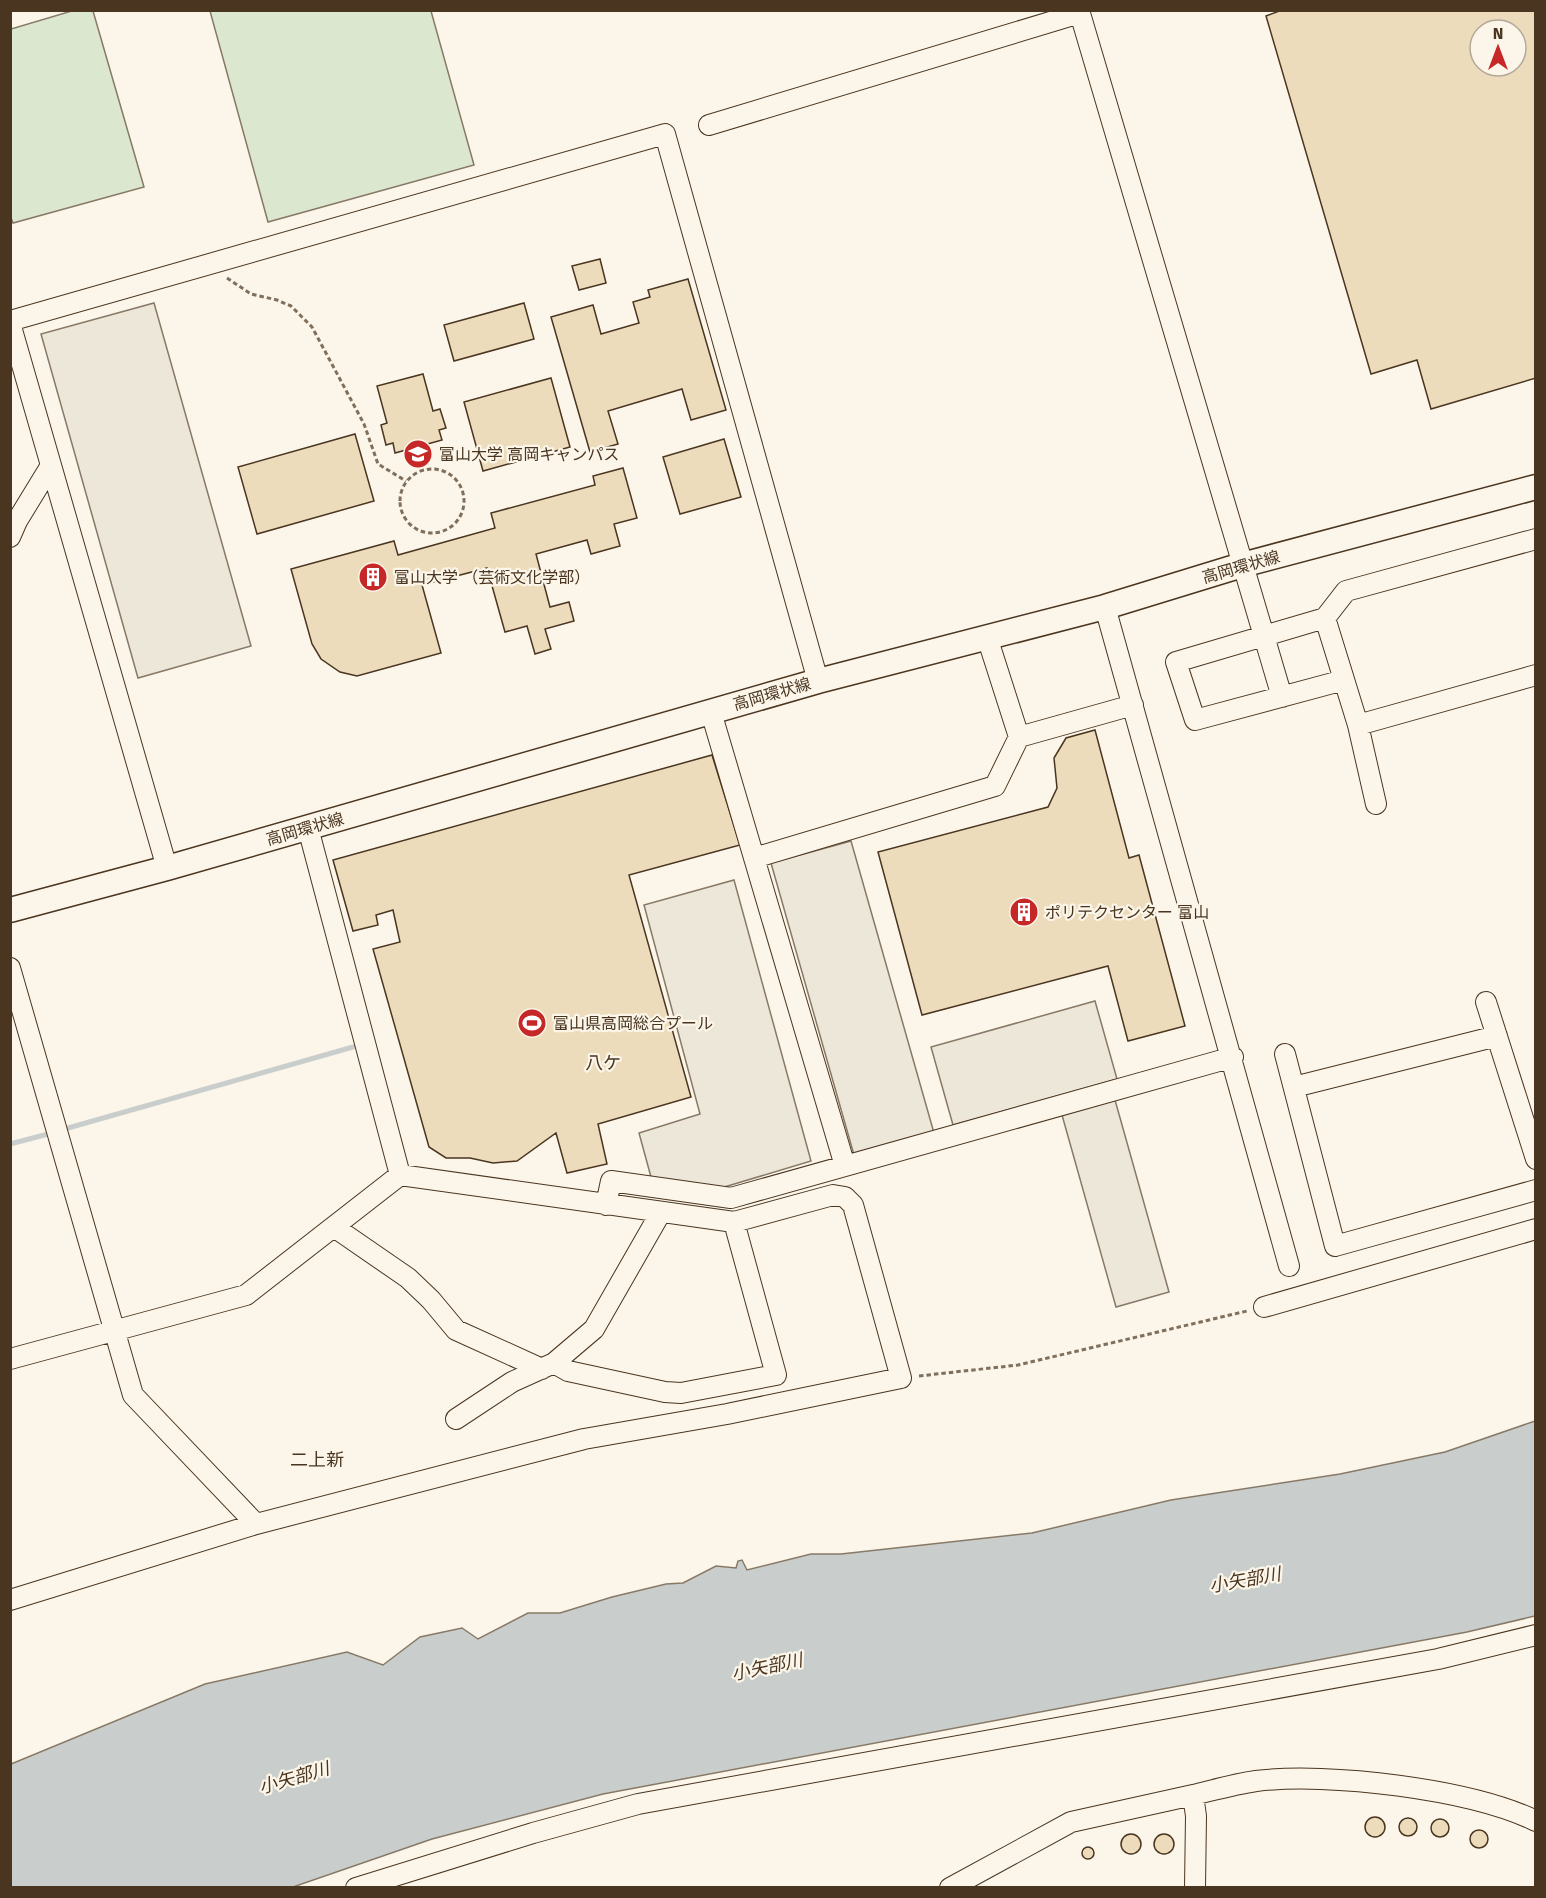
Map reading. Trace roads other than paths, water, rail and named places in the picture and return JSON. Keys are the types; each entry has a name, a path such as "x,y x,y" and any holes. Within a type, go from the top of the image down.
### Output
{"main road":[{"name":"高岡環状線","path":"10,910 167,868 818,681 1105,607 1242,566 1536,487"}],"street":[{"path":"709,125 1080,12 1282,697"},
{"path":"167,868 10,322 215,262 665,134 818,681"},
{"path":"12,527 50,467"},
{"path":"1344,680 1195,720 1176,662 1325,618 1346,591 1536,539"},
{"path":"1105,607 1233,1057 1289,1266"},
{"path":"1325,618 1358,724 1376,804"},
{"path":"754,858 995,786 1019,737 987,637"},
{"path":"1358,724 1536,675"},
{"path":"1019,737 1133,705"},
{"path":"711,712 845,1166"},
{"path":"308,828 400,1175"},
{"path":"10,968 133,1395 256,1524"},
{"path":"1486,1002 1536,1159"},
{"path":"1294,1087 1497,1036"},
{"path":"1285,1054 1335,1246 1536,1190"},
{"path":"606,1205 611,1181 731,1198 1233,1057"},
{"path":"10,1359 246,1295 400,1175 734,1222 834,1195 845,1197 853,1204 901,1378 727,1414 584,1439 256,1524 10,1600"},
{"path":"456,1419 512,1382 548,1366 594,1329 661,1212"},
{"path":"334,1227 408,1278 431,1300 456,1330 548,1366 664,1392 681,1393 776,1375 734,1222"},
{"path":"1264,1307 1536,1229"},
{"path":"356,1887 533,1833 638,1804 1438,1659 1536,1635"},
{"path":"950,1887 1071,1822 1256,1781 1325,1779 1378,1783 1472,1799 1536,1821"},
{"path":"1193,1795 1196,1816 1195,1887"}],"water":[{"name":"小矢部川","path":"1535,1421 1535,1616 1467,1632 603,1794 432,1839 293,1887 11,1887 11,1764 205,1684 347,1652 383,1665 420,1637 462,1628 478,1639 528,1613 560,1613 612,1597 666,1584 683,1583 716,1566 736,1568 738,1561 742,1560 747,1570 811,1554 841,1554 1032,1533 1171,1500 1340,1474 1445,1452"}],"waterway":[{"path":"61,1130 353,1047"},
{"path":"10,1144 52,1133"}],"place":[{"name":"富山大学 高岡キャンパス","path":"418,454"},
{"name":"富山大学 （芸術文化学部）","path":"373,577"},
{"name":"ポリテクセンター 富山","path":"1024,912"},
{"name":"富山県高岡総合プール","path":"532,1023"}],"district":[{"name":"八ケ","path":"603,1063"},
{"name":"二上新","path":"317,1460"}]}
